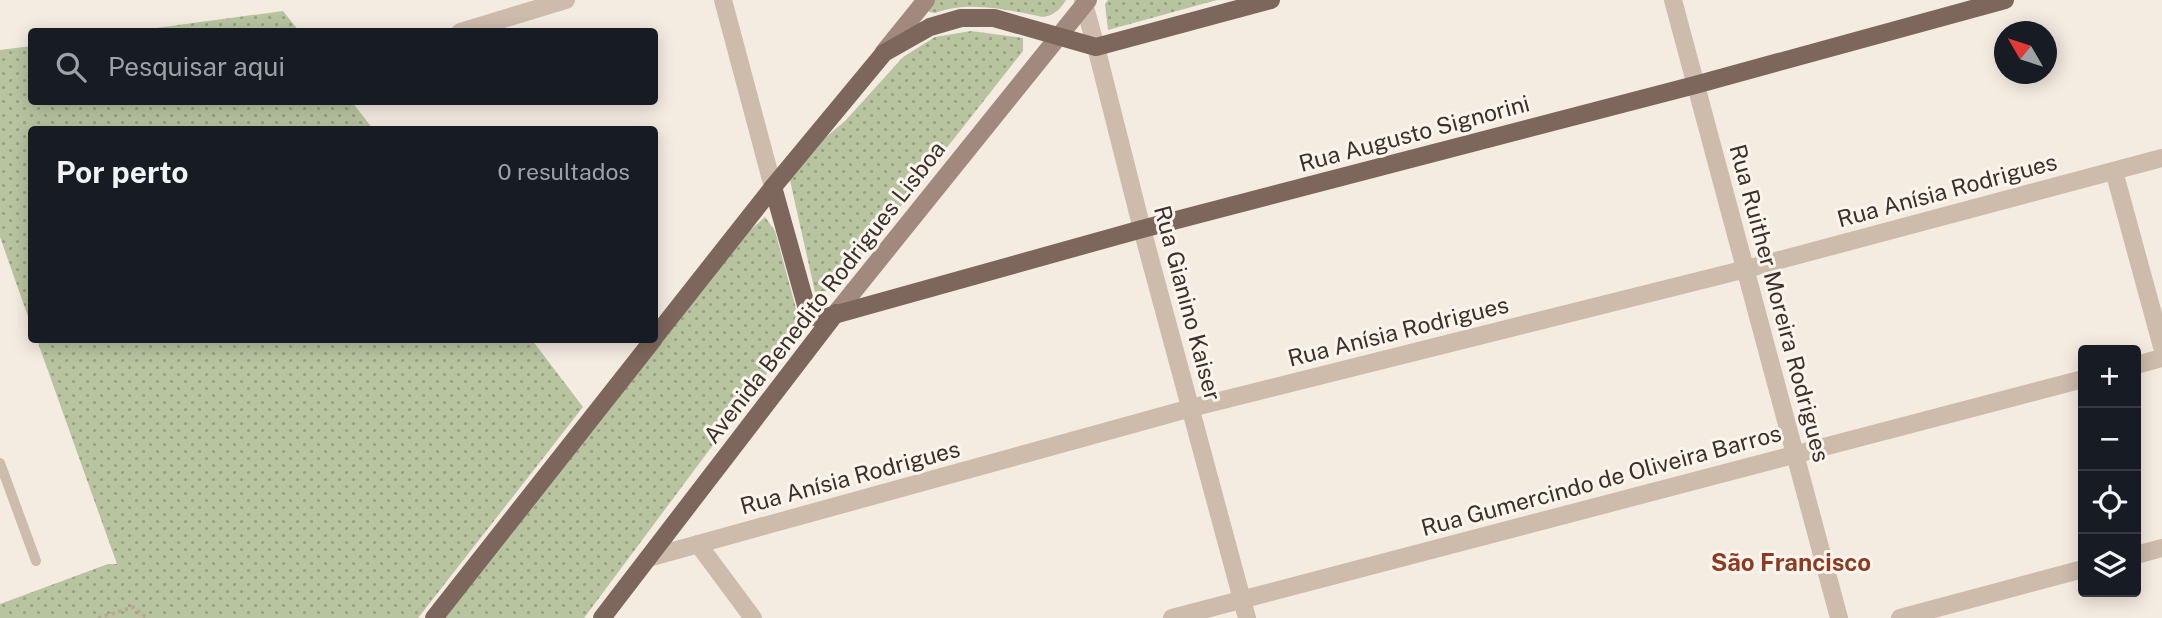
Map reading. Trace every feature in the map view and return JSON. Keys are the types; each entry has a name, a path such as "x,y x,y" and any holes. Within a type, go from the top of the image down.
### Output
{"main road":[{"path":"658,334 926,0"},
{"path":"884,52 930,27 961,18 994,18 1096,47 1271,0"},
{"name":"Rua Augusto Signorini","path":"836,313 2005,0"},
{"name":"Avenida Benedito Rodrigues Lisboa","path":"602,618 836,313 1085,2"},
{"path":"774,187 809,316 823,318 836,313"},
{"path":"434,618 651,343"}],"street":[{"path":"473,28 566,0"},
{"path":"723,0 774,187"},
{"name":"Rua Ruither Moreira Rodrigues","path":"1673,0 1839,618"},
{"name":"Rua Gianino Kaiser","path":"1085,2 1142,229 1247,618"},
{"name":"Rua Anísia Rodrigues","path":"648,558 1191,408 1746,269 2162,158"},
{"path":"2114,171 2162,347"},
{"path":"2141,364 2162,358"},
{"name":"Rua Gumercindo de Oliveira Barros","path":"1172,618 2078,380"},
{"path":"698,544 753,618"},
{"path":"2141,554 2162,548"},
{"path":"1900,618 2078,570"}],"lane":[{"path":"0,463 36,561"}],"path":[{"path":"98,618 133,607 147,618"}],"green space":[{"path":"932,0 1066,0 1056,12 1043,17 975,7 935,13 929,12 928,8"},
{"path":"1108,0 1217,0 1108,30 1105,4"},
{"path":"283,11 297,28 156,28"},
{"path":"971,31 1023,38 1023,51 835,290 815,292 789,176 810,151 846,120 903,57 935,37"},
{"path":"28,46 28,105 354,105 371,126 28,126 28,316 0,237 0,50"},
{"path":"765,217 775,231 801,327 584,618 445,618 741,238"},
{"path":"38,343 534,343 583,407 418,618 0,618 0,604 108,564 117,564"}],"district":[{"name":"São Francisco","path":"1791,562"}]}
